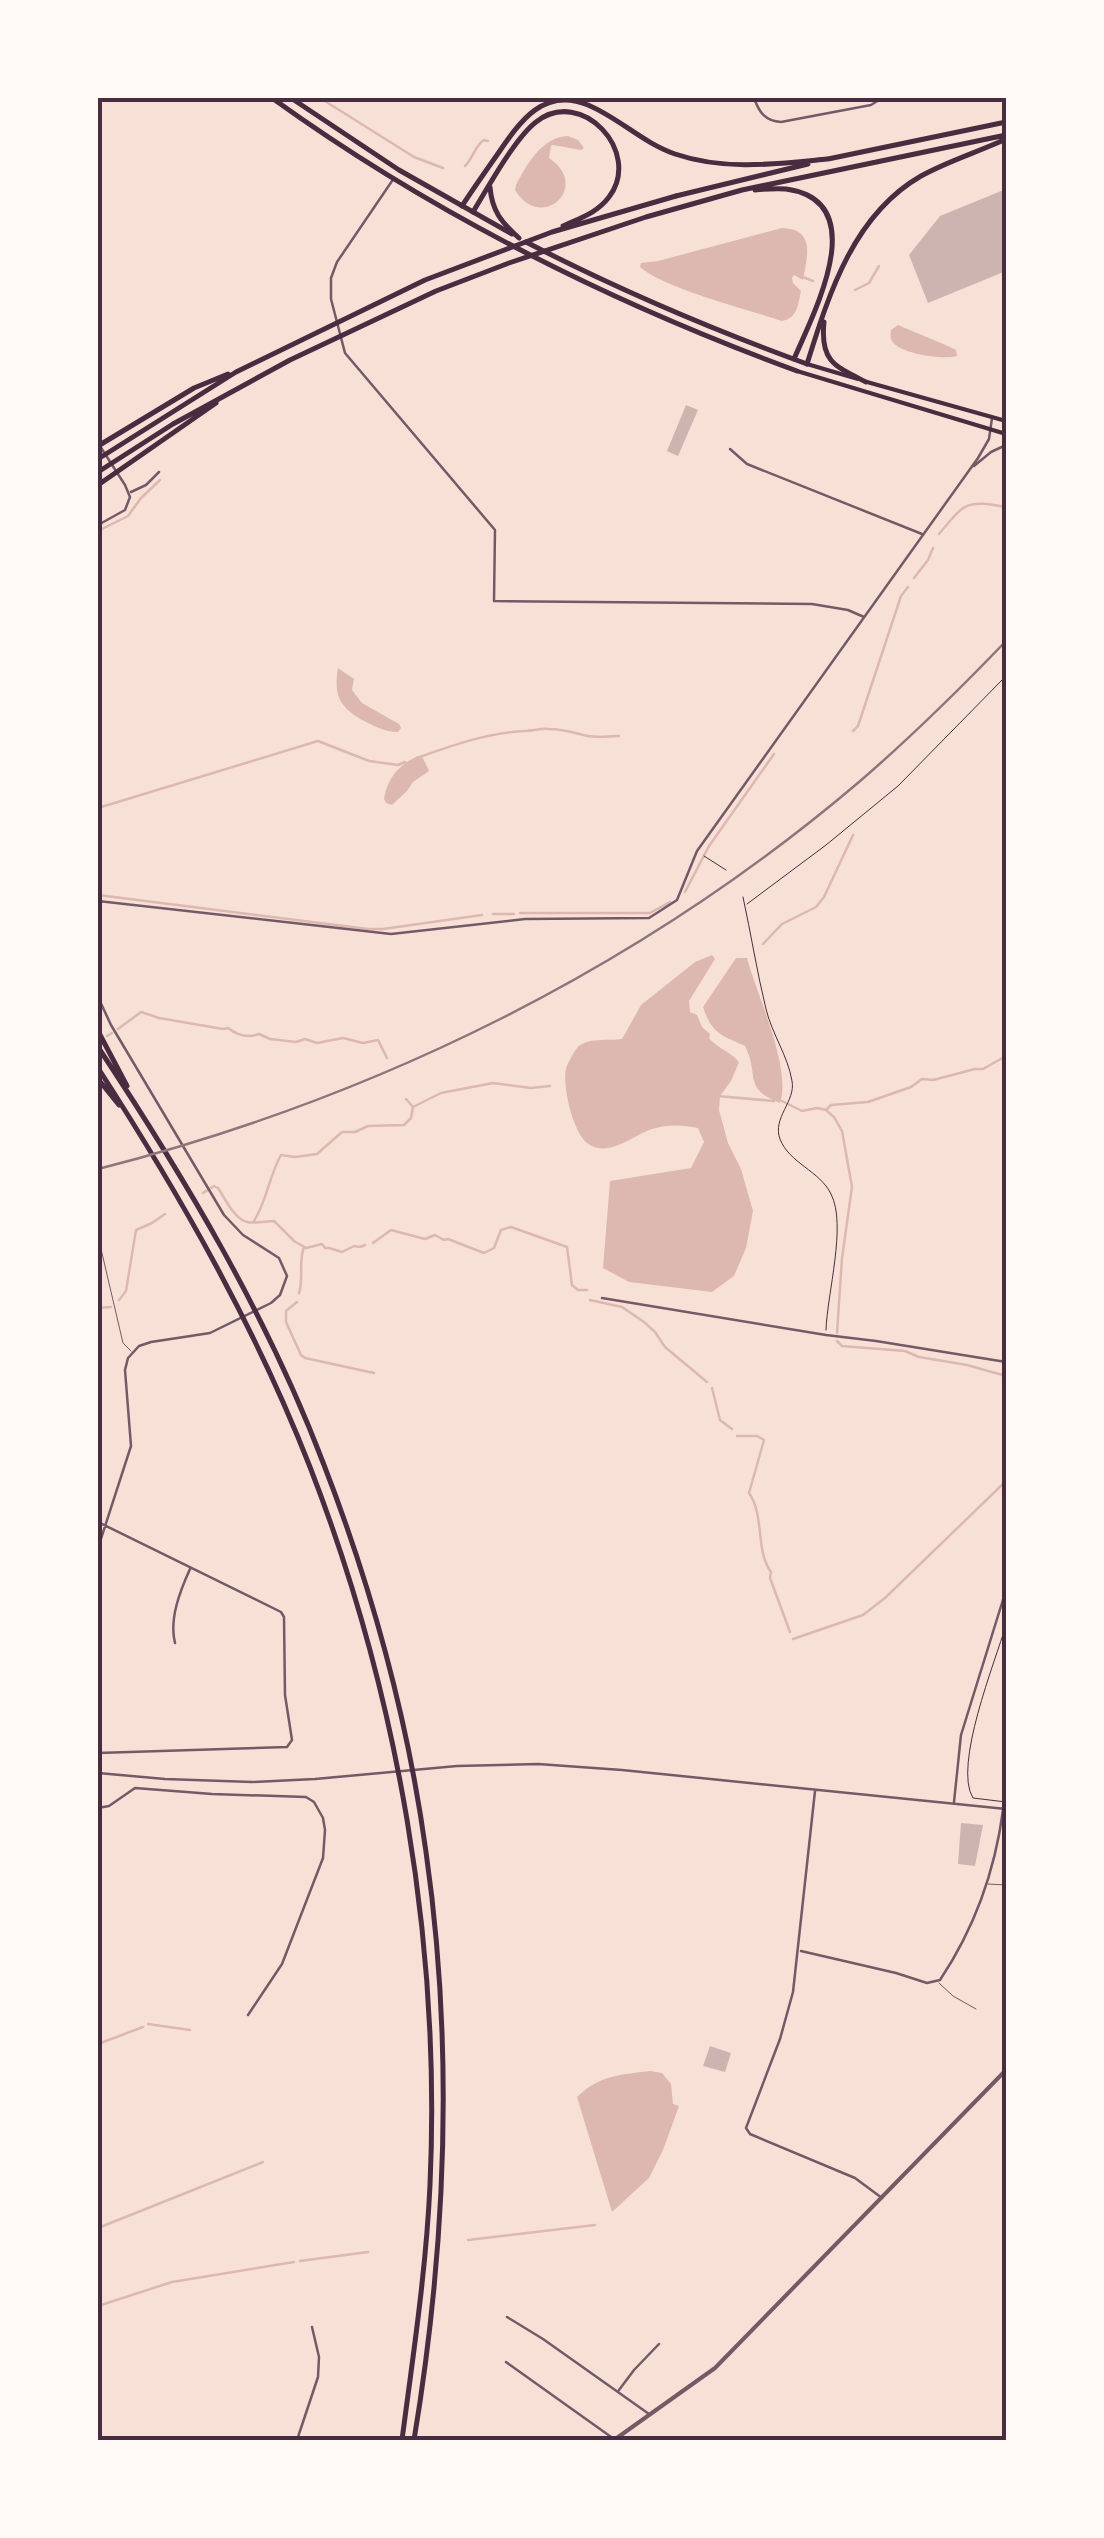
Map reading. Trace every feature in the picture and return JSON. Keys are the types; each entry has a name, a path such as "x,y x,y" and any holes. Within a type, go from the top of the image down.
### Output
{"main road":[{"path":"272,98 462,218 623,300 797,371 1006,434"},
{"path":"290,98 462,206 642,298 808,364 1006,421"},
{"path":"462,218 462,206 526,116 560,100 588,105 650,143 691,159 751,166 828,159"},
{"path":"462,218 473,212 534,123 559,111 574,113 602,127 614,146 618,158 615,187 594,212 552,232"},
{"path":"98,460 236,372 345,317 492,254 676,196 1006,122"},
{"path":"100,470 172,424 333,338 509,263 742,190 1006,137"},
{"path":"797,371 808,364 851,249 887,200 932,170 1006,137"},
{"path":"490,184 493,210 519,238"},
{"path":"742,190 782,189 804,194 830,222 833,247 829,269 794,359 797,371"},
{"path":"825,314 822,342 828,357 836,366 866,382"},
{"path":"98,444 194,388 236,372"},
{"path":"98,484 244,385"},
{"path":"98,1031 143,1115"},
{"path":"98,1047 187,1187 292,1389 324,1464 367,1588 396,1699 427,1855 440,2001 444,2120 430,2330 414,2440"},
{"path":"98,1068 176,1193 235,1301 279,1394 353,1592 382,1701 403,1799 428,2001 431,2121 426,2246 402,2440"},
{"path":"98,1080 131,1119"}],"street":[{"path":"754,98 762,115 781,122 870,104 882,98"},
{"path":"394,178 337,262 331,278 332,299 346,357 495,530 494,600 812,604 848,610 866,618"},
{"path":"98,256 98,266"},
{"path":"992,416 992,429"},
{"path":"98,900 390,934 526,919 649,918 677,900 697,851 866,618 986,446 999,419"},
{"path":"98,444 130,492 124,510 98,525"},
{"path":"969,470 1006,445"},
{"path":"730,449 747,464 923,534"},
{"path":"130,492 146,485 159,472"},
{"path":"98,997 224,1215 254,1242 273,1252 284,1264 287,1276 280,1296 223,1327 198,1336 151,1342 132,1352 125,1370 132,1446 98,1548"},
{"path":"602,1298 1006,1362"},
{"path":"98,1522 278,1609 282,1614 285,1695 292,1740 286,1747 98,1753"},
{"path":"175,1644 177,1605 191,1568"},
{"path":"954,1804 961,1735 1006,1590"},
{"path":"98,1772 232,1782 500,1764 552,1765 1005,1809 988,1884 964,1938 938,1982 927,1983 800,1950"},
{"path":"98,1808 105,1808 126,1792 139,1788 306,1797 316,1805 325,1830 323,1858 282,1964 248,2015"},
{"path":"816,1790 800,1950 788,2014 746,2128 750,2134 855,2178 883,2198"},
{"path":"506,2362 615,2440 715,2368 1006,2070"},
{"path":"506,2317 650,2416"},
{"path":"296,2440 318,2377 319,2357 312,2327"},
{"path":"618,2391 660,2344"}],"lane":[{"path":"98,1236 123,1342 132,1352"},
{"path":"988,1884 1006,1886"},
{"path":"938,1982 976,2010"}],"path":[{"path":"1003,98 1004,105"},
{"path":"745,906 882,800 1006,676"},
{"path":"697,851 726,870"},
{"path":"742,897 767,1012 792,1076 793,1086 780,1122 779,1138 787,1152 831,1192 837,1213 826,1335"},
{"path":"1006,1625 973,1731 966,1784 972,1798 1006,1802"}],"shaded area":[{"path":"568,136 584,148 553,145 549,158 561,169 564,192 549,206 537,207 526,202 515,190 525,169 543,146"},
{"path":"782,228 800,233 807,254 803,280 794,275 792,278 801,291 796,310 782,321 687,291 640,267 641,263"},
{"path":"898,325 956,350 957,356 932,356 902,349 891,338 891,330"},
{"path":"338,668 354,679 352,690 362,703 399,724 398,732 374,726 345,707 338,694"},
{"path":"418,756 429,771 392,805 386,803 386,792 395,773"},
{"path":"712,955 715,959 689,1001 690,1012 697,1015 709,1038 739,1062 720,1096 719,1110 753,1211 746,1248 734,1276 712,1292 629,1282 603,1268 610,1181 691,1168 704,1142 698,1128 664,1126 612,1147 587,1143 570,1108 566,1069 581,1045 622,1039 641,1005 695,962"},
{"path":"736,958 747,958 772,1032 781,1071 780,1103 756,1086 745,1046 718,1033 703,1007"},
{"path":"650,2071 662,2073 671,2084 673,2104 679,2106 649,2178 612,2212 577,2097 602,2080"}],"building":[{"path":"1006,189 1006,271 928,303 909,255 940,216"},
{"path":"686,405 698,410 678,456 667,451"},
{"path":"961,1823 983,1825 975,1866 958,1864"},
{"path":"710,2046 731,2053 725,2072 703,2066"}],"waterway":[{"path":"320,98 414,157 443,168"},
{"path":"465,166 481,142 488,141"},
{"path":"855,290 869,283 879,266"},
{"path":"800,276 813,281"},
{"path":"98,531 128,516 160,480"},
{"path":"939,534 967,506 1006,507"},
{"path":"914,578 933,548"},
{"path":"853,731 858,726 901,596 908,587"},
{"path":"417,758 470,740 511,732 546,729 592,737 619,736"},
{"path":"98,808 318,741 369,761 398,765 405,762"},
{"path":"685,892 709,846 774,754"},
{"path":"763,944 782,924 816,907 853,835"},
{"path":"98,895 368,929 482,915"},
{"path":"520,913 650,913 670,902"},
{"path":"493,914 514,914"},
{"path":"118,1029 141,1012 270,1039 317,1043 343,1038 363,1043 378,1040 387,1058"},
{"path":"107,1036 112,1033"},
{"path":"782,1101 802,1111 868,1102 911,1087 922,1079 983,1069 1006,1056"},
{"path":"406,1099 413,1107 441,1093 493,1083 550,1086"},
{"path":"717,1096 774,1101"},
{"path":"254,1221 281,1155 317,1154 342,1132 368,1126 404,1125 411,1118 413,1107"},
{"path":"827,1111 842,1131 852,1187 837,1333"},
{"path":"203,1193 214,1186 218,1188 242,1220 274,1221 306,1248 322,1244 342,1252 365,1245"},
{"path":"119,1300 126,1291 136,1230 165,1214"},
{"path":"373,1243 391,1230 425,1239 435,1235 484,1253 494,1248 501,1230 511,1227 567,1247 572,1285 587,1290"},
{"path":"299,1293 304,1247"},
{"path":"590,1300 622,1307 644,1322 665,1347 707,1382"},
{"path":"297,1302 286,1311 286,1322 301,1355 374,1373"},
{"path":"98,1308 111,1307"},
{"path":"837,1341 842,1346 905,1351 1006,1376"},
{"path":"712,1388 720,1420 732,1429"},
{"path":"737,1436 764,1440 749,1493 757,1512 770,1578 790,1632"},
{"path":"793,1639 863,1615 1006,1481"},
{"path":"148,2024 190,2030"},
{"path":"98,2044 143,2027"},
{"path":"98,2228 263,2162"},
{"path":"468,2240 595,2225"},
{"path":"300,2261 368,2252"},
{"path":"98,2306 172,2282 294,2262"}],"railway":[{"path":"98,1169 201,1140 403,1065 595,968 775,849 878,765 1006,641"}]}
